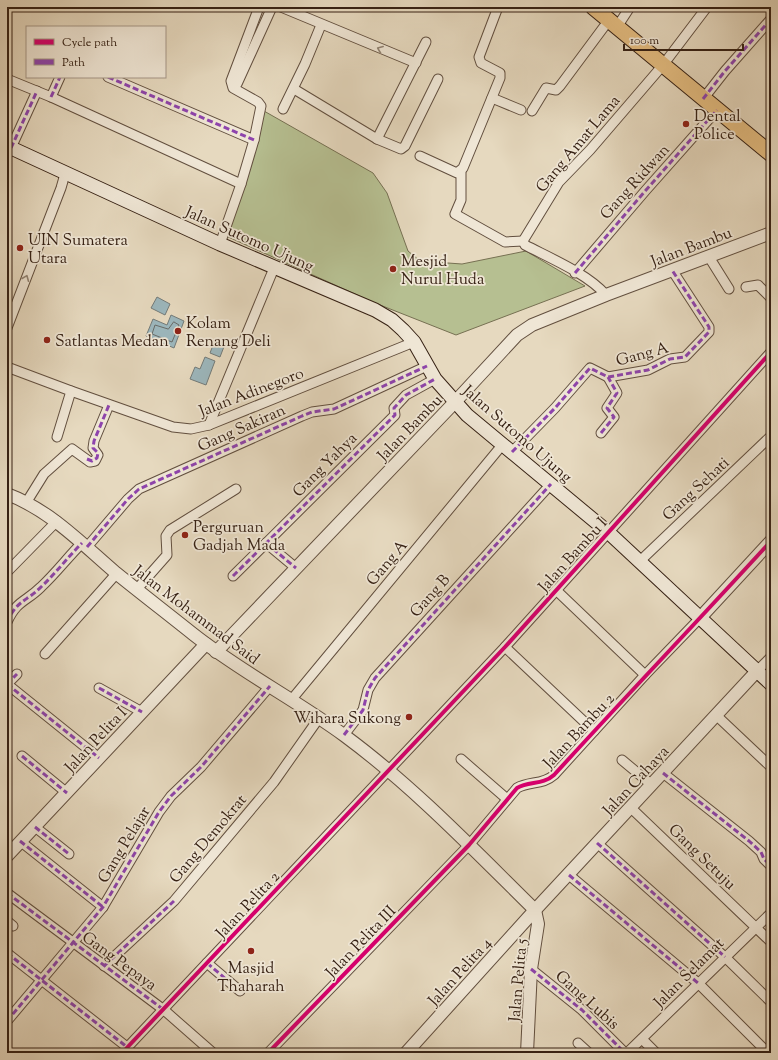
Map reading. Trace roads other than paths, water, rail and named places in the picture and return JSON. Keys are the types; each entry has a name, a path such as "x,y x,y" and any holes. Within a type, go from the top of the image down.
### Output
{"main road":[{"path":"593,7 703,99 771,153"},
{"name":"Jalan Sutomo Ujung","path":"9,147 220,244 375,310 392,320 414,342 427,366 454,403 608,532 699,619 771,684"}],"street":[{"path":"220,244 241,184 254,140 260,104 233,88 230,81 259,7"},
{"path":"237,84 272,7"},
{"path":"281,7 321,25 416,63"},
{"path":"498,7 479,57 481,62 500,73 500,78 461,171 461,200 455,214 505,242 523,240 525,245 575,272 595,285 604,294"},
{"path":"532,111 544,90 547,88 556,90 613,23 630,7"},
{"name":"Gang Amat Lama","path":"523,240 559,182 590,150 663,65 707,7"},
{"path":"703,99 725,71 771,19"},
{"path":"284,109 294,90 321,25"},
{"path":"377,139 426,42"},
{"path":"51,97 60,78"},
{"path":"110,78 254,140"},
{"path":"7,79 51,97 241,184"},
{"path":"294,90 377,139 403,149 438,79"},
{"path":"9,147 36,91"},
{"path":"492,98 521,110"},
{"name":"Gang Ridwan","path":"575,272 718,110"},
{"path":"420,156 457,173 461,171"},
{"path":"7,328 59,195 65,174"},
{"name":"Jalan Bambu","path":"216,652 521,332 532,325 604,294 709,257 771,233"},
{"path":"709,257 729,289"},
{"path":"209,425 274,268"},
{"name":"Gang A","path":"292,699 507,448 555,408 590,368 608,377 648,370 670,358 682,358 709,332 709,327 672,270"},
{"path":"746,287 758,285 771,298"},
{"name":"Jalan Adinegoro","path":"7,367 70,391 183,429 197,429 414,342"},
{"name":"Jalan Bambu I","path":"390,770 505,647 771,352"},
{"name":"Gang Sakiran","path":"7,622 12,611 18,604 42,586 139,489 302,416 312,412 334,409 427,366"},
{"path":"600,433 614,417 607,408 617,393 608,377"},
{"name":"Gang Yahya","path":"233,576 394,415 394,408 400,400 435,378"},
{"path":"57,437 70,391"},
{"path":"26,503 44,474 70,450 73,449 90,462 95,461 98,455 93,448 94,441 110,405"},
{"name":"Gang Sehati","path":"640,561 771,436"},
{"name":"Gang B","path":"344,735 363,710 368,690 375,678 551,484"},
{"path":"137,589 167,555 166,536 170,530 236,489"},
{"name":"Jalan Mohammad Said","path":"7,494 26,503 56,521 117,573 216,652 292,699 344,735 390,770 535,910"},
{"path":"7,572 56,521"},
{"path":"699,619 771,541"},
{"path":"266,543 296,568"},
{"path":"45,654 117,573"},
{"path":"556,590 645,675"},
{"name":"Jalan Bambu 2","path":"469,845 517,788 551,778 645,675 699,619"},
{"name":"Jalan Pelita I","path":"7,856 206,644"},
{"path":"505,647 594,731"},
{"path":"757,671 771,656"},
{"name":"Jalan Cahaya","path":"535,910 757,671"},
{"path":"17,674 7,684 100,758"},
{"name":"Gang Pelajar","path":"7,1021 103,907 159,812 171,796 201,767 270,686"},
{"path":"99,688 142,712"},
{"path":"716,716 771,766"},
{"name":"Gang Demokrat","path":"104,966 174,901 274,782 319,718"},
{"path":"22,756 67,793"},
{"path":"461,759 507,799"},
{"path":"622,760 652,785"},
{"name":"Jalan Pelita 2","path":"125,1050 390,770"},
{"path":"663,772 749,841 761,852 764,859 771,866"},
{"name":"Gang Setuju","path":"630,807 771,942"},
{"path":"35,827 69,854"},
{"path":"20,841 103,907"},
{"path":"597,843 725,957 771,1002"},
{"name":"Jalan Pelita III","path":"268,1053 469,845"},
{"path":"569,875 698,983 768,1053"},
{"name":"Gang Pepaya","path":"7,893 72,943 164,1010 213,1053"},
{"name":"Jalan Pelita 5","path":"528,1052 530,969 538,924 535,910"},
{"name":"Jalan Pelita 4","path":"406,1053 535,910"},
{"name":"Jalan Selamat","path":"626,1053 771,913"},
{"path":"7,953 125,1050"},
{"path":"207,963 240,991"},
{"name":"Gang Lubis","path":"530,969 582,1010 626,1053"},
{"path":"642,1039 656,1053"},
{"path":"578,1043 589,1053"}],"water":[{"name":"Kolam Renang Deli","path":"157,297 170,304 165,315 151,308"},
{"path":"171,315 184,321 174,348 146,336 153,319 167,325"},
{"path":"215,340 225,344 220,357 210,353"},
{"path":"205,357 215,361 206,385 190,379 195,367 200,369"}],"place":[{"name":"Dental Police","path":"686,124"},
{"name":"UIN Sumatera Utara","path":"20,248"},
{"name":"Mesjid Nurul Huda","path":"393,269"},
{"name":"Kolam Renang Deli","path":"178,331"},
{"name":"Satlantas Medan","path":"47,340"},
{"name":"Perguruan Gadjah Mada","path":"185,535"},
{"name":"Wihara Sukong","path":"409,717"},
{"name":"Masjid Thaharah","path":"251,951"}]}
